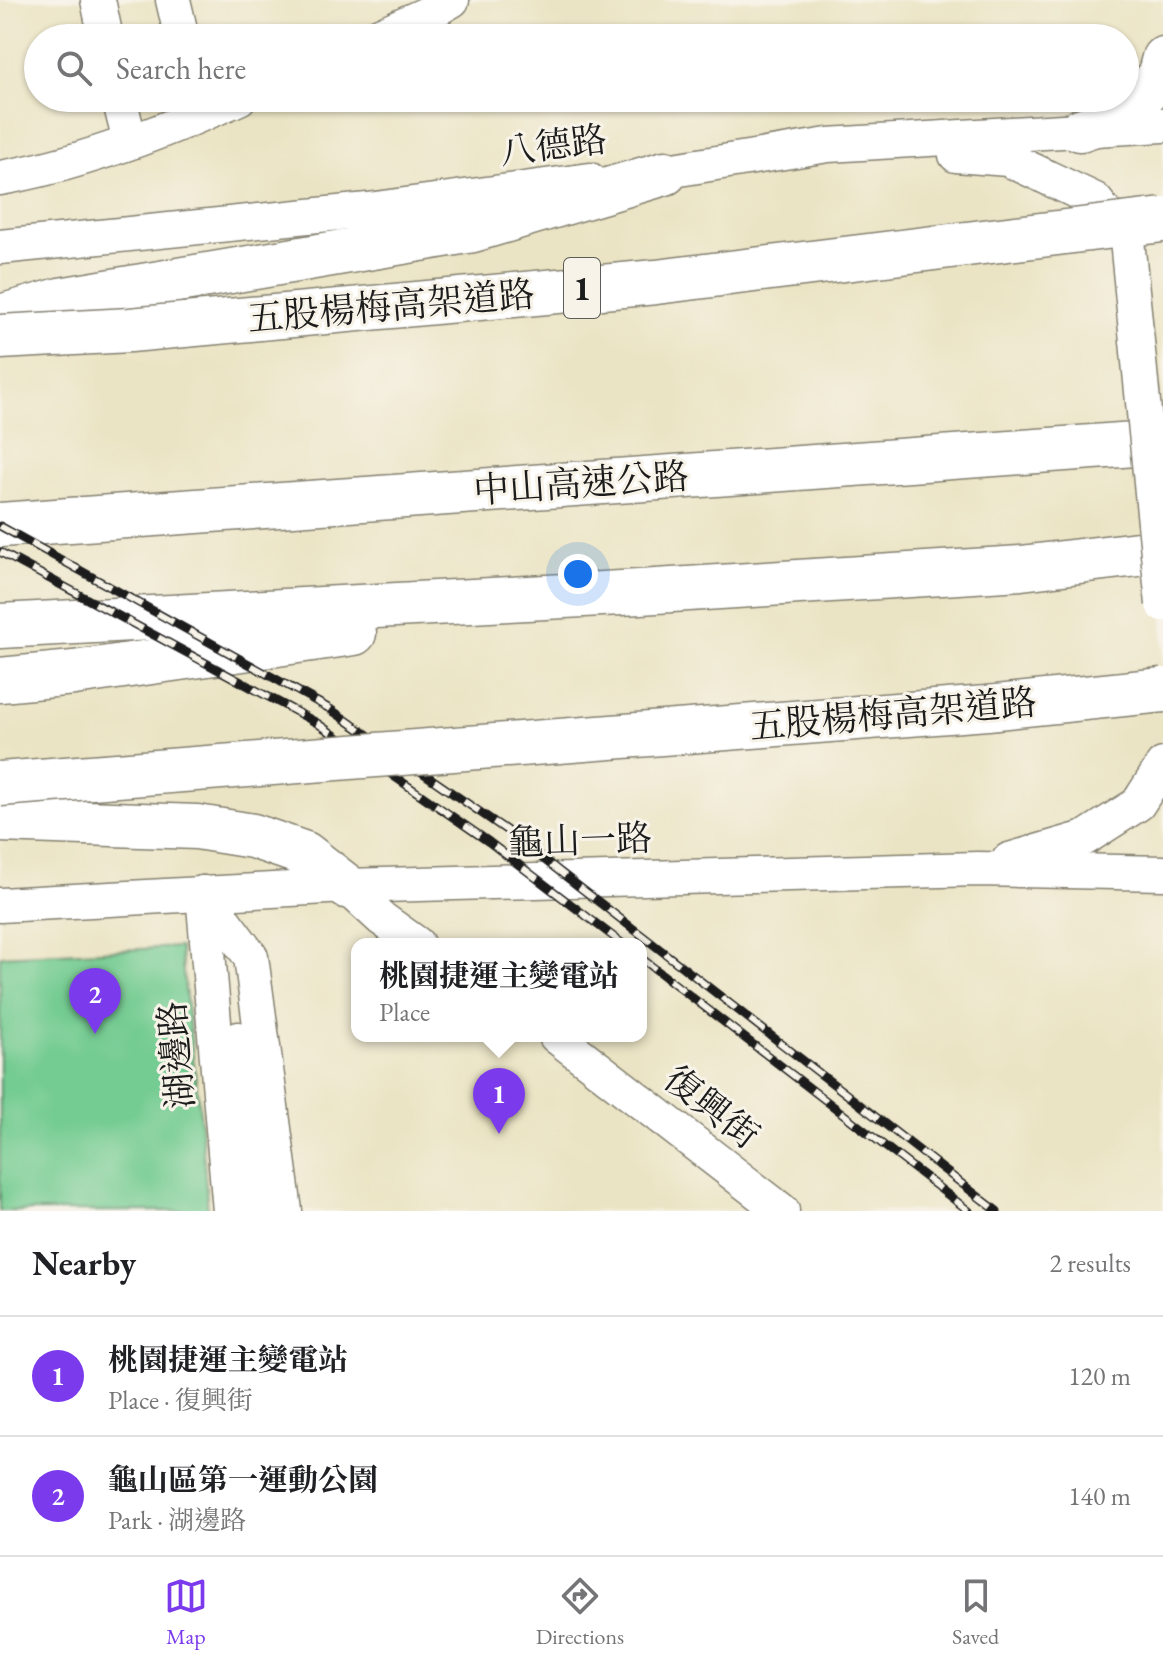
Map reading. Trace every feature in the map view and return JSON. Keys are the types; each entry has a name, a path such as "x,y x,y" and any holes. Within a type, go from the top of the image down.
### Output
{"highway":[{"path":"0,317 60,300 473,230 665,173"},
{"name":"五股楊梅高架道路","path":"0,337 130,330 656,282 1145,230"},
{"name":"中山高速公路","path":"0,525 1163,442"},
{"path":"0,512 102,517"},
{"path":"0,626 1021,568 1163,551"},
{"path":"0,680 74,673 640,592"},
{"name":"五股楊梅高架道路","path":"0,784 955,710 1163,690"},
{"path":"0,820 197,827 253,836 305,854 346,886"}],"main road":[{"path":"1139,101 1158,77 1163,58"},
{"path":"1080,130 1131,112"}],"street":[{"path":"98,0 103,24"},
{"path":"173,0 179,24"},
{"path":"400,24 438,4"},
{"path":"122,112 130,142"},
{"path":"0,178 24,174 130,142 188,112"},
{"name":"八德路","path":"0,247 368,210 556,184 665,173 828,145 1163,125"},
{"path":"828,145 1008,159 1095,200 1145,230 1163,604"},
{"path":"978,869 1085,838 1138,804 1163,765"},
{"name":"龜山一路","path":"0,905 346,886 978,869 1163,873"},
{"path":"346,886 409,938"},
{"path":"203,893 230,956 258,1211"},
{"path":"203,893 251,957 285,1211"},
{"name":"湖邊路","path":"203,893 230,1211"},
{"name":"復興街","path":"564,1042 782,1211"}],"green space":[{"path":"180,947 208,1211 0,1211 0,956"}],"railway":[{"path":"0,526 330,709 506,830 645,938"},
{"path":"0,552 317,723 489,842 615,938"},
{"path":"647,939 997,1211"},
{"path":"647,963 969,1211"}],"place":[{"name":"龜山區第一運動公園","path":"95,1034"},
{"name":"桃園捷運主變電站","path":"499,1134"}]}
